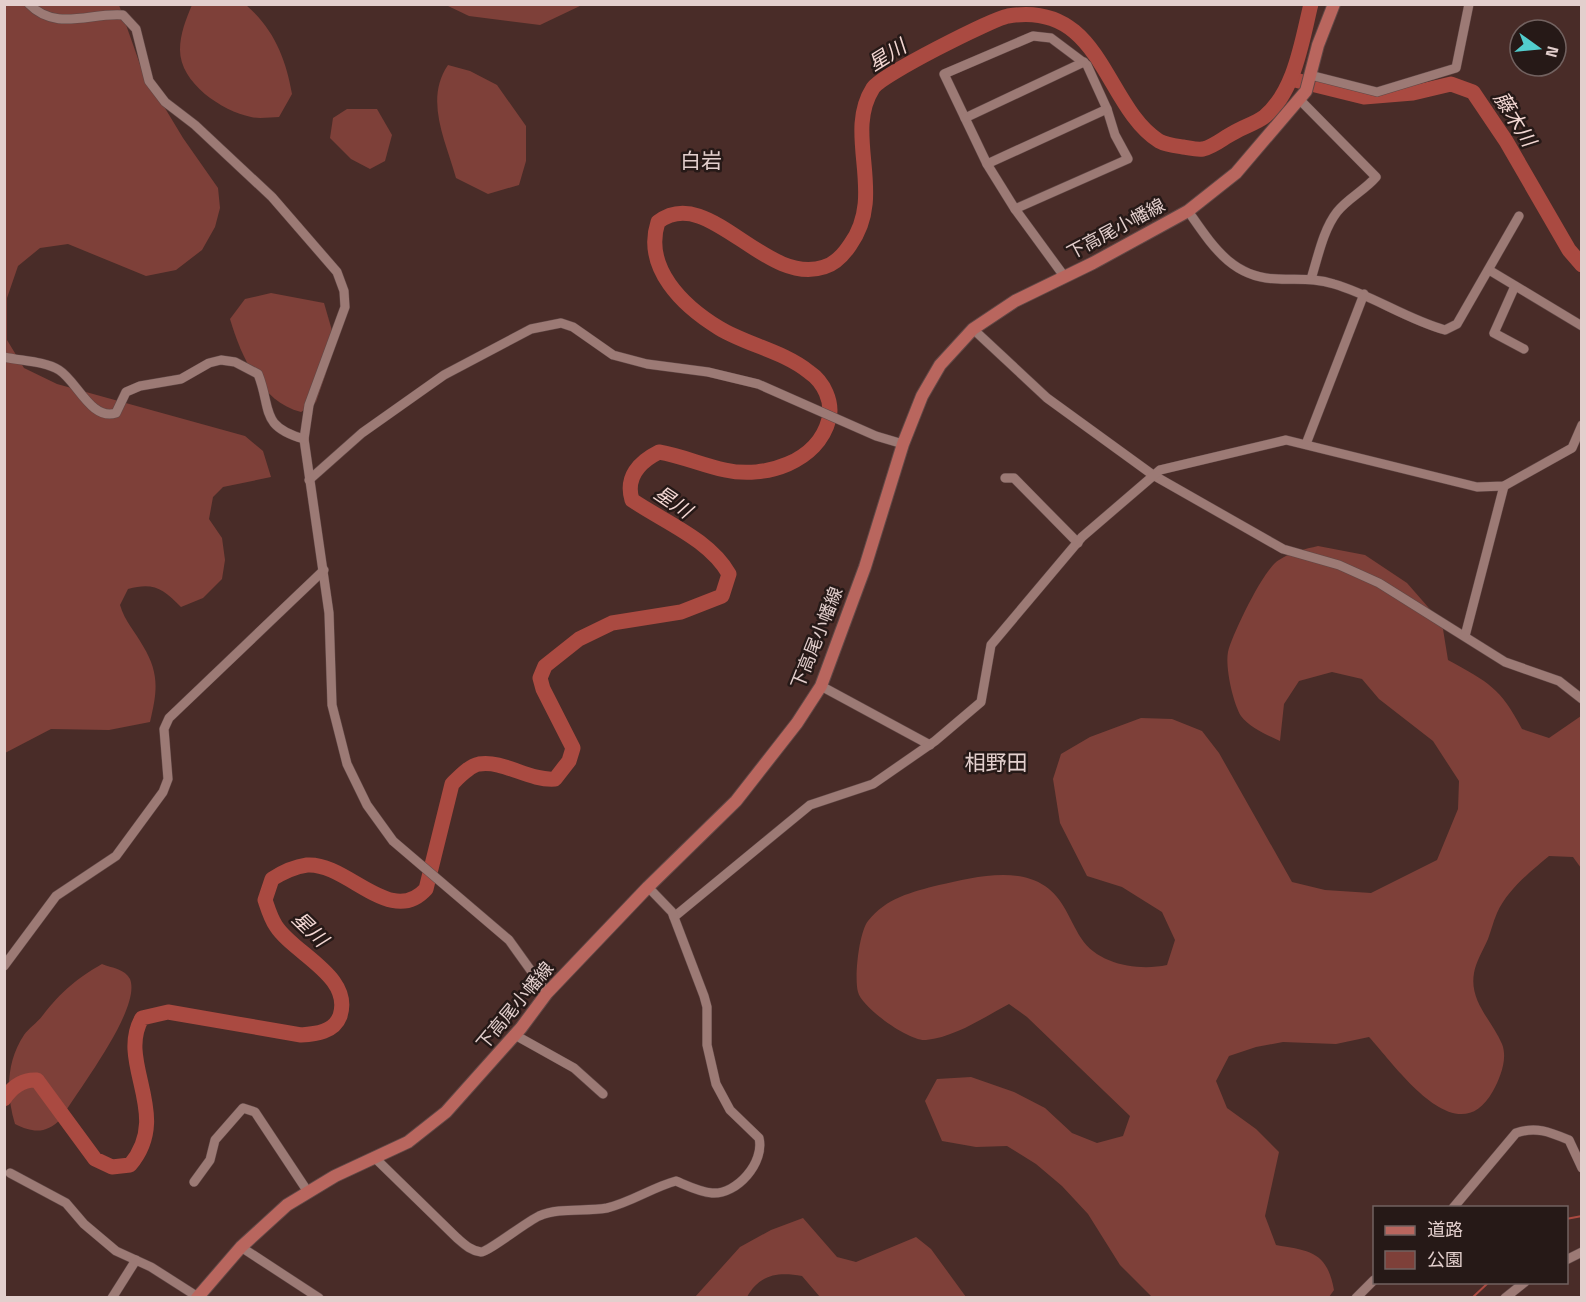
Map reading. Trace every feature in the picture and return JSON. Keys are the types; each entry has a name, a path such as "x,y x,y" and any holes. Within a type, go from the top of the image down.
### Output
{"main road":[{"name":"下高尾小幡線","path":"197,1297 242,1247 287,1205 334,1176 376,1159 408,1142 446,1112 514,1035 547,993 648,887 736,801 797,723 821,686 865,567 903,444 922,396 940,365 973,329 1016,301 1093,263 1188,211 1236,173 1306,86 1334,4"}],"street":[{"path":"29,4 55,20 79,20 105,13 123,15 136,29 149,81 165,102 195,125 272,197 337,272 344,291 345,307 309,405 304,440 329,613 332,705 347,764 367,805 393,841 509,940 547,993"},
{"path":"1306,86 1377,92 1456,68 1469,4"},
{"path":"1015,209 1128,159 1115,135 1107,109 1083,62 1051,38 1033,36 945,74 987,164 1015,209 1064,276"},
{"path":"965,118 1083,62"},
{"path":"1306,86 1376,177 1364,191 1338,212 1323,241 1311,279"},
{"path":"987,164 1107,109"},
{"path":"1188,211 1217,252 1232,266 1252,276 1276,280 1311,279 1364,294 1448,330 1457,324 1519,216"},
{"path":"1489,270 1581,326"},
{"path":"1515,286 1494,333 1524,349"},
{"path":"1306,444 1364,294"},
{"path":"309,480 362,433 410,398 473,360 531,329 546,324 561,323 573,327 613,355 647,364 708,372 758,384 857,427 903,444"},
{"path":"973,329 1047,398 1154,475 1283,549 1340,565 1379,583 1505,662 1559,681 1581,699"},
{"path":"4,357 57,369 96,409 109,414 116,413 126,392 132,389 181,379 208,363 221,360 235,362 258,374 268,415 278,428 285,434 304,440"},
{"path":"674,916 810,805 873,784 930,745 981,702 991,645 1078,543 1160,470 1286,440 1477,487 1504,486 1577,449 1581,425"},
{"path":"1005,478 1014,478 1078,543"},
{"path":"1465,636 1504,486"},
{"path":"4,966 56,896 116,856 163,792 168,779 164,729 169,718 324,570"},
{"path":"821,686 930,745"},
{"path":"376,1159 468,1248 481,1252 491,1250 505,1236 541,1215 557,1211 608,1208 676,1181 713,1194 739,1183 749,1173 760,1143 755,1133 730,1110 716,1084 707,1045 707,1006 674,916 648,887"},
{"path":"514,1035 574,1068 603,1094"},
{"path":"194,1182 210,1160 214,1140 243,1108 255,1112 308,1192"},
{"path":"1455,1206 1516,1133 1530,1128 1569,1140 1581,1168"},
{"path":"10,1173 66,1203 84,1224 116,1251 136,1260 197,1297"},
{"path":"242,1247 319,1298"},
{"path":"112,1298 136,1260"},
{"path":"1356,1298 1373,1281"},
{"path":"1505,1298 1522,1284"}],"green space":[{"path":"5,5 119,5 142,70 183,138 218,188 220,208 215,227 202,250 176,270 146,276 68,244 40,248 18,266 7,298 7,340 24,368 57,384 245,436 263,451 271,477 223,487 213,497 209,519 222,538 225,560 222,579 203,598 181,607 158,589 145,586 128,589 120,605 143,646 155,674 156,683 150,722 109,730 51,729 5,753"},
{"path":"192,5 246,5 264,24 282,57 292,94 279,117 254,118 228,109 205,94 187,74 182,62 180,44"},
{"path":"446,5 582,5 540,25 469,16"},
{"path":"448,65 470,71 497,85 526,126 526,161 519,185 488,194 456,178 439,121 437,106 441,78"},
{"path":"347,109 377,109 392,135 385,161 370,169 351,159 330,138 333,118"},
{"path":"271,293 324,303 333,334 326,373 316,402 301,412 287,407 264,388 240,348 230,319 245,299"},
{"path":"1318,546 1365,555 1407,583 1442,623 1448,660 1492,687 1507,704 1522,729 1549,738 1581,716 1581,868 1573,857 1549,856 1513,889 1497,913 1476,965 1473,983 1478,1002 1502,1044 1504,1062 1493,1091 1478,1109 1462,1114 1445,1110 1428,1099 1411,1084 1369,1037 1336,1044 1283,1042 1256,1047 1229,1056 1216,1081 1227,1108 1256,1129 1279,1152 1265,1216 1276,1245 1308,1252 1322,1261 1331,1277 1334,1290 1329,1297 1152,1297 1120,1265 1088,1214 1062,1186 1036,1164 1007,1146 976,1147 942,1141 925,1101 937,1079 971,1077 1014,1092 1045,1108 1072,1133 1097,1143 1123,1136 1130,1116 1027,1017 1009,1004 969,1026 948,1035 926,1040 909,1036 888,1023 868,1007 858,992 858,955 862,935 868,921 875,913 891,901 909,893 965,879 993,875 1020,876 1033,880 1052,891 1062,903 1081,938 1098,954 1108,960 1132,966 1167,965 1175,940 1162,912 1122,887 1087,876 1060,823 1053,779 1061,754 1090,737 1141,718 1172,719 1202,731 1219,753 1292,882 1325,890 1371,893 1437,860 1458,809 1459,781 1433,741 1379,699 1362,679 1332,672 1299,681 1284,704 1280,741 1249,724 1241,716 1235,703 1227,659 1249,603 1265,575 1279,560 1293,553"},
{"path":"102,964 122,971 128,976 131,993 126,1010 106,1050 61,1119 55,1124 45,1130 34,1130 15,1124 10,1101 9,1078 18,1045 26,1032 63,992"},
{"path":"803,1218 837,1257 856,1262 916,1237 931,1249 966,1297 820,1297 802,1276 785,1274 764,1279 752,1289 747,1297 695,1297 740,1247 771,1230"}],"waterway":[{"name":"星川","path":"4,1099 18,1085 37,1080 95,1159 112,1167 130,1165 142,1146 146,1127 146,1108 135,1053 136,1035 142,1018 168,1012 301,1035 329,1029 340,1016 342,1002 338,989 320,966 284,936 274,923 265,900 272,879 297,867 307,865 322,867 384,898 398,901 412,899 426,889 452,784 464,772 475,765 488,764 536,777 555,779 569,761 573,748 543,689 540,678 545,666 579,639 612,623 681,612 722,596 729,574 710,551 685,532 632,500 630,484 635,471 645,460 659,452 725,470 757,472 773,469 788,464 814,446 823,434 829,419 830,406 823,387 809,372 776,353 719,328 692,309 680,297 669,284 656,255 655,239 658,222 677,214 697,215 717,224 780,263 802,269 832,264 848,248 860,226 865,206 862,125 865,106 873,88 880,81 937,49 980,27 1008,16 1039,15 1064,24 1083,39 1125,104 1141,125 1159,141 1193,149 1207,148 1261,119 1275,106 1296,65 1311,4"},
{"name":"藤木川","path":"1295,80 1364,97 1413,93 1451,84 1473,92 1506,141 1569,250 1582,265"},
{"path":"1568,1219 1582,1216"},
{"path":"1472,1298 1487,1284"}],"district":[{"name":"白岩","path":"701,161"},
{"name":"相野田","path":"996,763"}]}
